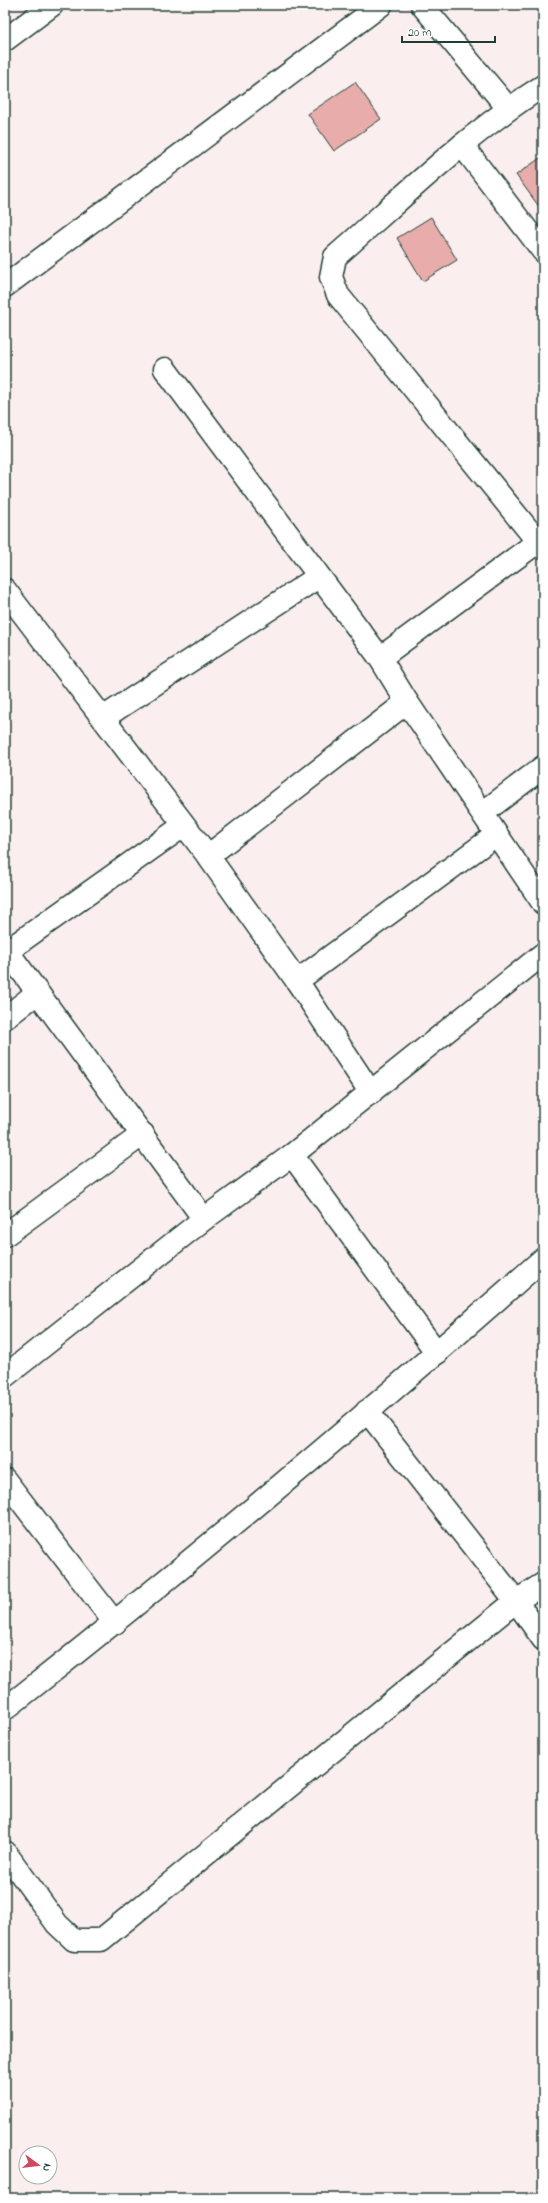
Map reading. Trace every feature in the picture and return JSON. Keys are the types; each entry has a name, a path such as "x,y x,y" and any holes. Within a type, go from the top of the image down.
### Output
{"street":[{"path":"5,40 52,5"},
{"path":"5,286 381,5"},
{"path":"422,5 508,108"},
{"path":"380,658 541,542 338,295 331,277 335,257 462,145 508,108 543,86"},
{"path":"462,145 543,251"},
{"path":"165,369 318,577 380,658 407,702 484,812 496,834 543,903"},
{"path":"103,718 318,577"},
{"path":"5,590 183,826 208,856 296,981 371,1093"},
{"path":"208,856 407,702"},
{"path":"484,812 543,767"},
{"path":"183,826 6,949 204,1219"},
{"path":"296,981 496,834"},
{"path":"5,1376 204,1219 292,1155 543,954"},
{"path":"5,1018 37,993"},
{"path":"5,1235 143,1134"},
{"path":"292,1155 437,1352"},
{"path":"5,1709 115,1623 437,1352 543,1259"},
{"path":"367,1411 516,1601 543,1639"},
{"path":"5,1480 115,1623"},
{"path":"5,1852 57,1924 74,1940 101,1940 516,1601 543,1584"}],"building":[{"path":"355,82 381,119 334,151 308,114"},
{"path":"543,156 543,212 516,175"},
{"path":"431,217 457,260 423,281 397,238"}]}
